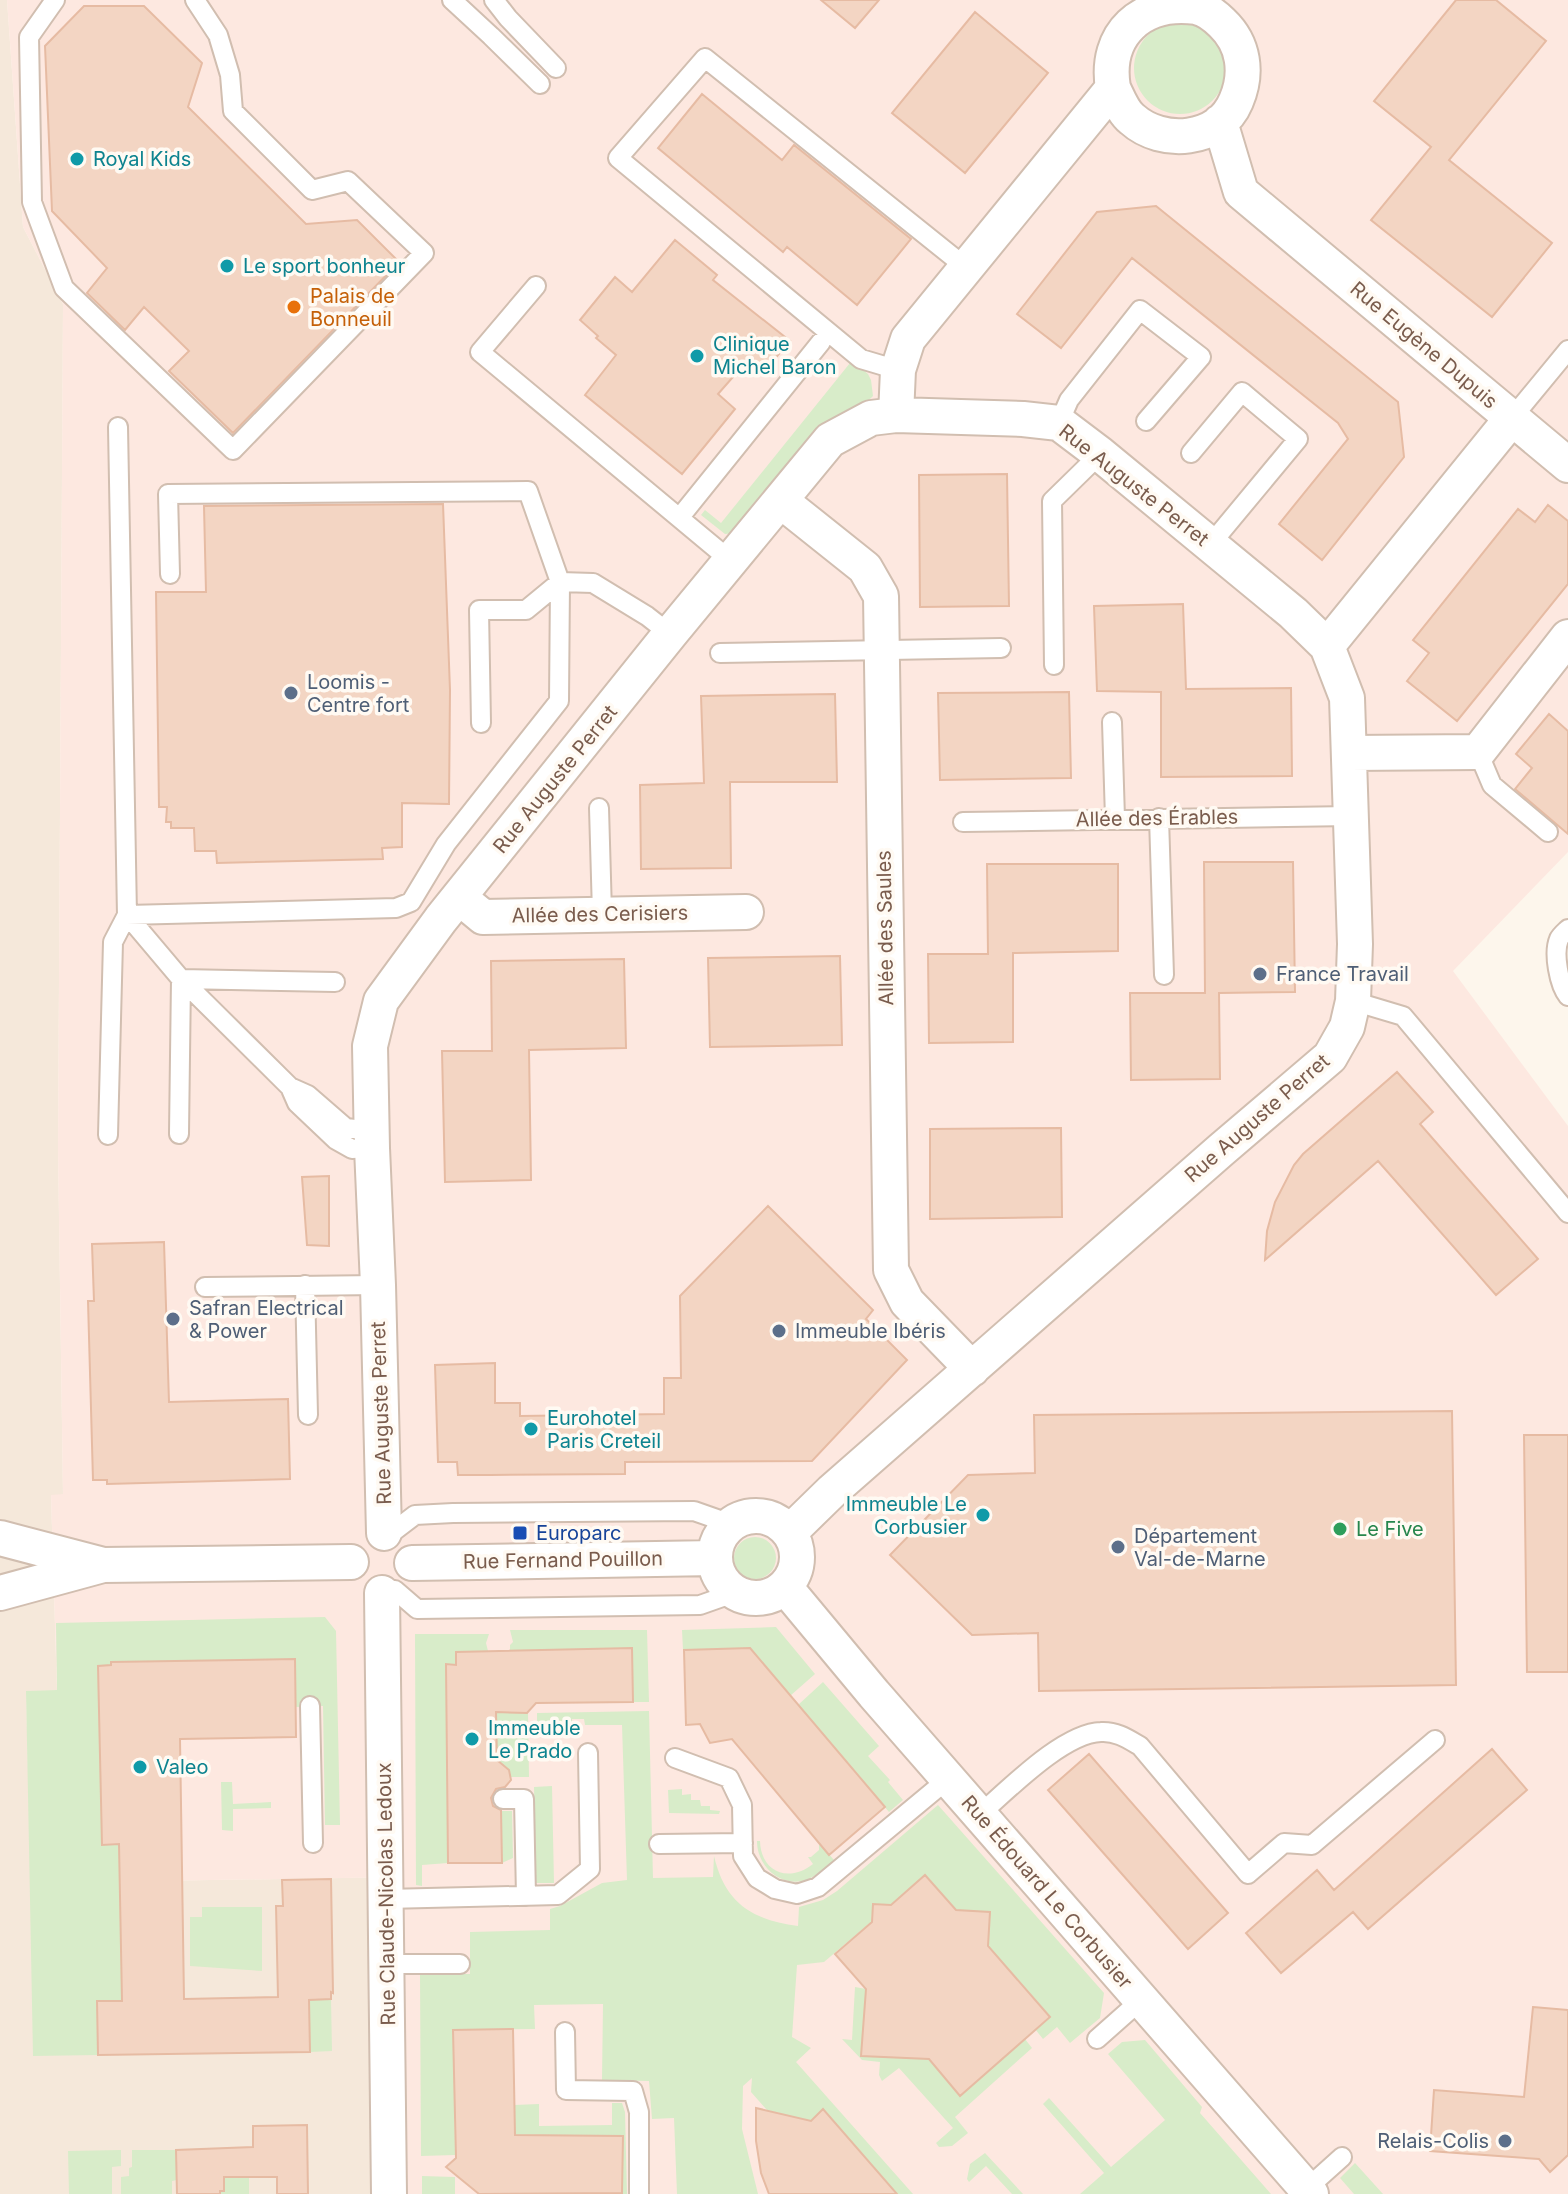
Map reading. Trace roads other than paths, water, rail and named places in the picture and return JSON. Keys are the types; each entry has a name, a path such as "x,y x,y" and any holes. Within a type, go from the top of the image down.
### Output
{"street":[{"path":"1165,5 1199,7 1214,15 1231,31 1239,46 1244,69 1243,84 1234,105 1220,122 1194,135 1168,137 1148,131 1129,117 1113,88 1113,53 1124,30 1143,13 1165,5"},
{"path":"896,415 898,370 908,339 1113,88"},
{"name":"Rue Eugène Dupuis","path":"1220,122 1241,192 1512,418 1327,646"},
{"name":"Rue Auguste Perret","path":"387,1534 370,1046 381,1001 422,944 670,634 830,440 871,418 896,415 1059,423 1293,613 1327,646 1347,698 1350,753 1355,944 1353,1001 1347,1027 1330,1057 832,1491 790,1532"},
{"path":"1512,418 1568,465"},
{"name":"Allée des Saules","path":"781,501 865,568 881,596 891,1270 907,1302 972,1369"},
{"path":"1350,753 1478,752 1568,637"},
{"name":"Allée des Cerisiers","path":"460,898 483,917 746,912"},
{"path":"756,1515 780,1523 790,1532 798,1555 797,1567 785,1587 761,1599 746,1598 724,1584 717,1571 716,1545 731,1524 756,1515"},
{"path":"375,1534 387,1534 403,1542 411,1555 396,1582 373,1592 357,1581 351,1562 353,1553 358,1544 375,1534"},
{"path":"0,1538 103,1565"},
{"name":"Rue Fernand Pouillon","path":"396,1582 715,1558"},
{"path":"0,1593 103,1565 351,1562"},
{"name":"Rue Claude-Nicolas Ledoux","path":"389,2194 386,1899 396,1582"},
{"name":"Rue Édouard Le Corbusier","path":"785,1587 1306,2192"}],"lane":[{"path":"55,0 29,37 32,202 64,288 233,450 424,253 348,181 312,190 233,111 230,75 218,35 195,0"},
{"path":"452,0 540,84"},
{"path":"494,0 556,68"},
{"path":"898,370 861,359 618,158 705,58 968,269"},
{"path":"536,286 480,352 731,561"},
{"path":"1059,423 1069,400 1140,310 1201,357 1146,421"},
{"path":"680,517 821,342"},
{"path":"1512,418 1568,350"},
{"path":"1191,453 1242,392 1298,439 1210,545"},
{"path":"108,1135 113,942 127,915 118,427"},
{"path":"1054,665 1052,501 1100,454"},
{"path":"127,915 396,908 411,902 446,844 559,701 560,582 528,491 168,494 170,574"},
{"path":"481,723 479,610 526,610 560,582 593,583 670,634"},
{"path":"720,653 1001,648"},
{"path":"1112,722 1115,818"},
{"path":"1478,752 1492,785 1548,832"},
{"path":"599,808 602,913"},
{"name":"Allée des Érables","path":"963,822 1351,816"},
{"path":"1159,818 1164,975"},
{"path":"127,915 181,979 290,1087 308,1095 346,1128 372,1140"},
{"path":"1568,929 1559,939 1557,964 1562,988 1568,996"},
{"path":"181,979 335,982"},
{"path":"179,1134 181,979"},
{"path":"1353,1001 1403,1016 1568,1213"},
{"path":"305,1285 308,1415"},
{"path":"205,1287 378,1285"},
{"path":"387,1534 415,1515 453,1513 694,1511 731,1524"},
{"path":"396,1582 417,1609 700,1605 734,1593"},
{"path":"310,1706 313,1843"},
{"path":"979,1815 1066,1743 1103,1731 1122,1735 1140,1746 1248,1874 1284,1843 1312,1845 1435,1740"},
{"path":"386,1899 558,1895 590,1869 588,1753"},
{"path":"675,1758 729,1778 742,1805 743,1856 757,1878 775,1889 797,1894 818,1887 948,1779"},
{"path":"503,1799 524,1799 526,1896"},
{"path":"659,1844 743,1843"},
{"path":"386,1964 460,1964"},
{"path":"1097,2039 1141,2000"},
{"path":"565,2032 566,2090 633,2091 639,2112 639,2194"},
{"path":"1306,2192 1342,2157"}],"place":[{"name":"Royal Kids","path":"77,159"},
{"name":"Le sport bonheur","path":"227,266"},
{"name":"Palais de Bonneuil","path":"294,307"},
{"name":"Clinique Michel Baron","path":"697,356"},
{"name":"Loomis - Centre fort","path":"291,693"},
{"name":"France Travail","path":"1260,974"},
{"name":"Safran Electrical & Power","path":"173,1319"},
{"name":"Immeuble Ibéris","path":"779,1331"},
{"name":"Eurohotel Paris Creteil","path":"531,1429"},
{"name":"Immeuble Le Corbusier","path":"983,1515"},
{"name":"Le Five","path":"1340,1529"},
{"name":"Europarc","path":"520,1533"},
{"name":"Département Val-de-Marne","path":"1118,1547"},
{"name":"Immeuble Le Prado","path":"472,1739"},
{"name":"Valeo","path":"140,1767"},
{"name":"Relais-Colis","path":"1505,2141"}]}
